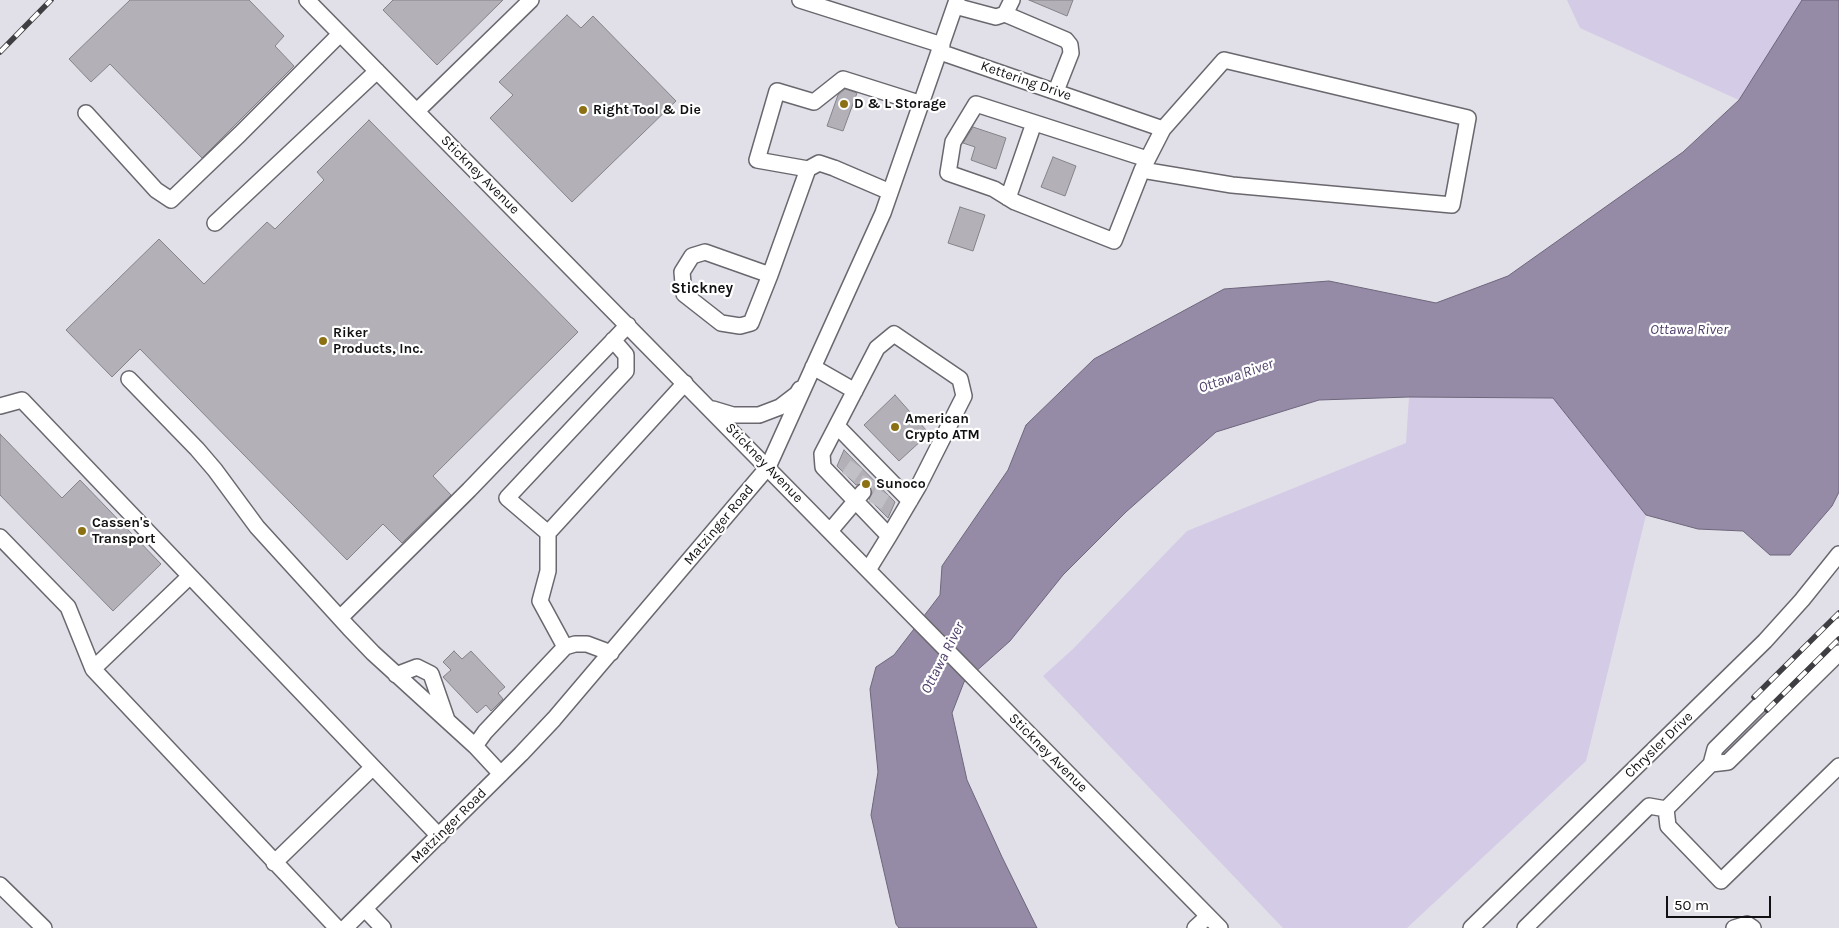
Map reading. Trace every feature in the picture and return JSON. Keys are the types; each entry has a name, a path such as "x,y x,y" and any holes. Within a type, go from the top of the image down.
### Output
{"street":[{"path":"416,111 532,0"},
{"name":"Kettering Drive","path":"800,0 941,48 1163,129"},
{"path":"1005,14 1012,0"},
{"name":"Stickney Avenue","path":"311,1 340,34 1220,928"},
{"path":"956,3 996,16 1005,14 1066,40 1070,45 1071,53 1056,91"},
{"name":"Matzinger Road","path":"345,928 554,719 768,467 883,213 956,3"},
{"path":"86,112 156,190 171,200 340,34"},
{"path":"1163,129 1144,165 1114,241 1015,202 994,189 948,173 953,142 976,104 1034,123 1144,165 1232,185 1452,205 1468,118 1224,60 1163,129"},
{"path":"215,223 377,71"},
{"path":"890,192 834,168 819,164 808,170 757,160 777,91 814,102 843,80 922,104"},
{"path":"1008,198 1034,123"},
{"path":"770,275 705,252 692,256 682,272 684,294 721,323 740,326 752,323 770,275 808,170"},
{"path":"340,618 468,490 628,325"},
{"path":"868,570 889,536 910,501 964,396 960,379 894,334 877,348 822,454 823,467 844,481 873,510 889,536"},
{"path":"548,533 507,498 626,371 626,355 613,340"},
{"path":"708,406 733,415 750,416 766,413 780,407 797,394 812,371 855,391"},
{"path":"129,379 197,449 257,527 340,618 396,675 475,746 501,774"},
{"path":"565,647 540,602 548,571 548,533 685,383"},
{"path":"0,406 22,400 439,836"},
{"path":"836,426 873,472 887,486 910,501"},
{"path":"830,531 860,497"},
{"path":"0,537 68,607 93,669 337,928"},
{"name":"Chrysler Drive","path":"1470,928 1765,641 1802,600 1839,554"},
{"path":"93,669 190,576"},
{"path":"1666,809 1711,764 1714,749 1839,626"},
{"path":"475,746 485,732 565,647 575,644 587,644 612,653"},
{"path":"1711,764 1728,762 1839,653"},
{"path":"396,675 417,667 431,674 448,722"},
{"path":"1666,809 1668,826 1721,881 1839,766"},
{"path":"274,863 373,767"},
{"path":"1525,928 1649,806 1666,809"},
{"path":"0,885 44,928"},
{"path":"365,909 383,928"},
{"path":"1195,928 1208,916"},
{"path":"1734,928 1747,924 1753,928"}],"shaded area":[{"path":"1567,0 1802,0 1739,100 1580,28"},
{"path":"1409,397 1553,398 1646,515 1586,761 1407,928 1283,928 1043,676 1073,649 1187,531 1406,443"}],"water":[{"name":"Ottawa River","path":"1802,0 1839,0 1839,492 1832,506 1790,555 1770,555 1743,531 1698,529 1646,515 1553,398 1409,397 1319,400 1216,432 1126,512 1063,575 1010,641 964,682 952,713 967,780 1037,928 899,928 896,924 871,815 878,772 870,689 876,667 894,655 940,595 942,566 1008,470 1026,425 1094,359 1224,289 1329,281 1436,303 1508,276 1683,152 1739,100"}],"building":[{"path":"130,0 249,0 284,36 275,46 294,66 202,158 110,64 91,82 69,59"},
{"path":"393,0 503,0 437,65 383,10"},
{"path":"1029,0 1073,0 1067,16"},
{"name":"Right Tool & Die","path":"567,15 581,28 593,16 676,101 572,202 490,118 513,95 499,82"},
{"name":"D & L Storage","path":"845,89 857,93 843,131 827,126 838,95"},
{"name":"Riker Products, Inc.","path":"369,120 578,332 433,476 451,495 402,543 383,524 347,560 140,349 112,377 66,330 159,239 204,284 267,222 275,229 324,180 317,172"},
{"path":"973,127 1006,138 996,169 971,160 975,147 963,143"},
{"path":"1053,157 1076,166 1065,196 1041,187"},
{"path":"960,207 985,215 973,251 948,243"},
{"name":"American Crypto ATM","path":"895,395 926,430 919,436 923,439 899,461 864,425"},
{"name":"Cassen's Transport","path":"0,434 62,498 80,480 161,564 113,611 0,495"},
{"name":"Sunoco","path":"844,450 895,502 888,518 869,499 872,493 869,485 864,483 856,485 837,466"},
{"path":"454,651 462,659 471,651 505,687 498,693 503,699 491,711 486,705 477,713 443,677 451,670 443,662"}],"tunnel":[{"path":"848,477 857,464"},
{"path":"863,492 870,477"},
{"path":"875,505 883,491"}],"railway":[{"path":"0,52 51,0"},
{"path":"1754,697 1839,613"},
{"path":"1767,710 1839,639"}],"place":[{"name":"D & L Storage","path":"844,104"},
{"name":"Right Tool & Die","path":"583,110"},
{"name":"Riker Products, Inc.","path":"323,341"},
{"name":"American Crypto ATM","path":"895,427"},
{"name":"Sunoco","path":"866,484"},
{"name":"Cassen's Transport","path":"82,531"}],"district":[{"name":"Stickney","path":"702,289"}]}
